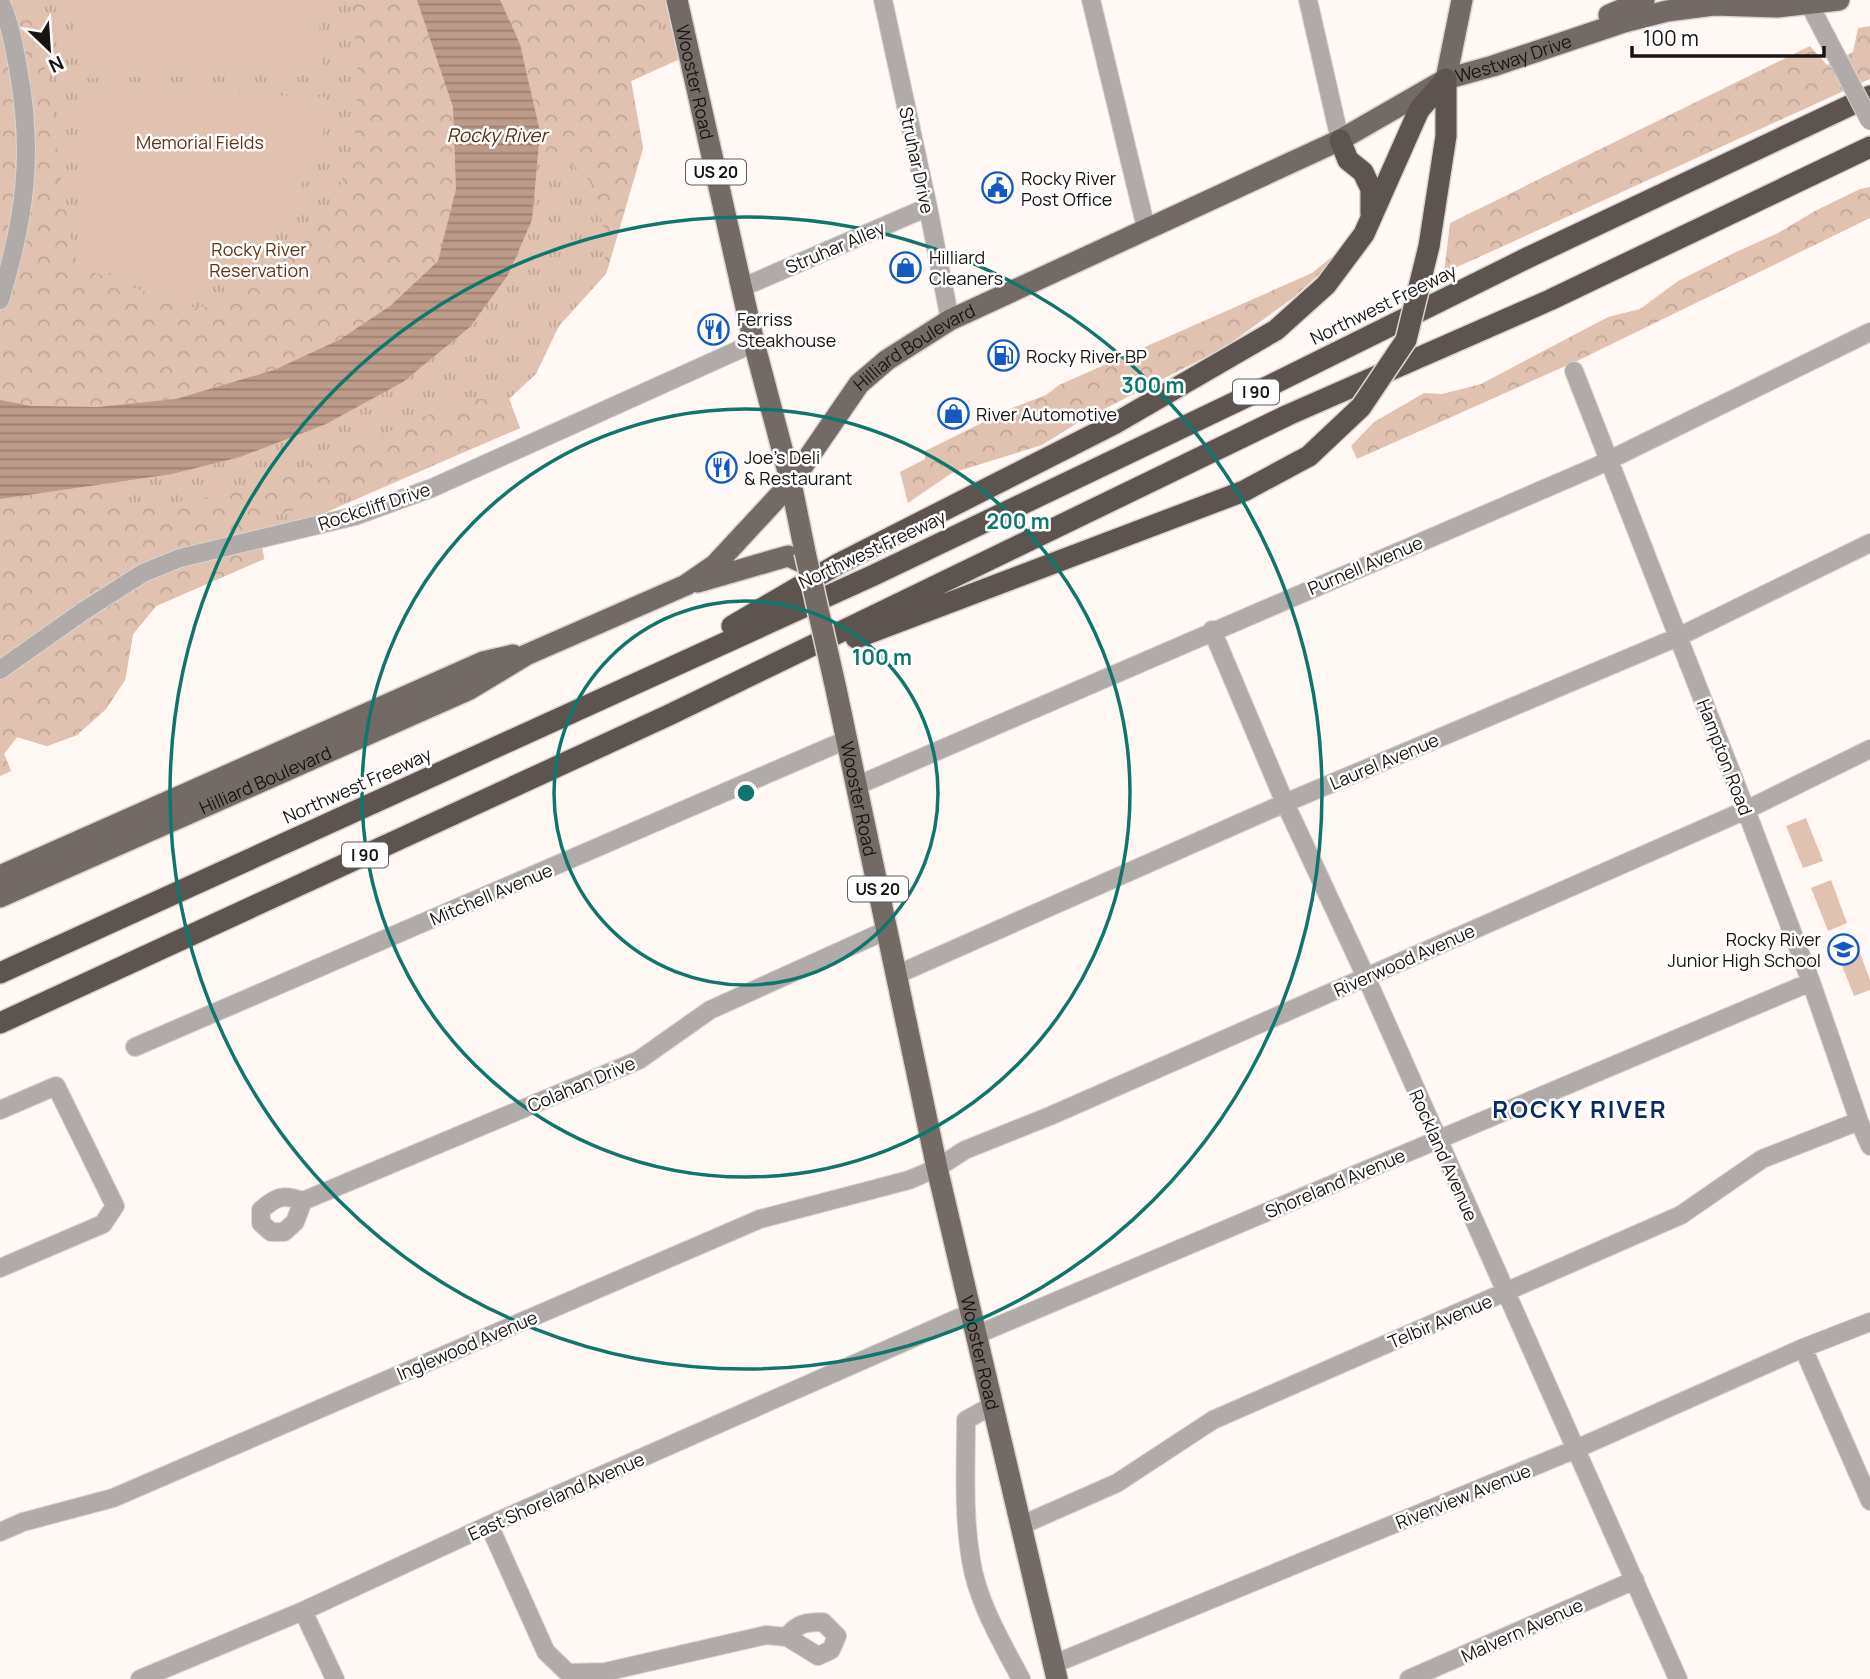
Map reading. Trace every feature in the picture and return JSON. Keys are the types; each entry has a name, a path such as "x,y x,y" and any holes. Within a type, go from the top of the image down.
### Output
{"highway":[{"path":"639,680 838,564 1114,424 1276,330 1326,285 1366,230 1419,110 1446,79"},
{"path":"730,686 1244,491 1309,456 1361,407 1406,340 1429,246 1446,136 1446,79"},
{"name":"Northwest Freeway","path":"0,973 874,575 1271,385 1528,258 1870,96"},
{"path":"1340,140 1348,160 1363,172 1371,189 1371,214 1366,230"},
{"name":"I 90","path":"0,1023 730,686 1288,415 1550,300 1870,147"}],"main road":[{"name":"Wooster Road","path":"677,0 741,288 791,483 800,557 835,690 937,1168 1055,1672"},
{"path":"1446,79 1462,0"},
{"name":"Westway Drive","path":"1582,34 1605,18 1644,0"},
{"name":"Westway Drive","path":"1446,79 1493,66 1582,34 1667,11 1714,5 1777,7 1806,1 1839,0"},
{"name":"Hilliard Boulevard","path":"0,897 468,690 526,655 686,585 715,565 791,483 859,384 887,360 950,320 1340,140 1446,79"},
{"path":"686,585 800,557"},
{"name":"Hilliard Boulevard","path":"0,876 483,663 511,655 526,655"}],"street":[{"name":"Struhar Drive","path":"883,0 950,320"},
{"path":"1091,0 1146,228"},
{"path":"1308,0 1340,140"},
{"path":"0,1 13,41 23,93 28,149 22,218 0,300"},
{"path":"1806,1 1870,121"},
{"name":"Struhar Alley","path":"741,288 928,207"},
{"name":"Purnell Avenue","path":"856,786 1608,461 1870,332"},
{"name":"Rockcliff Drive","path":"0,670 143,573 180,558 349,518 432,488 754,343"},
{"name":"Hampton Road","path":"1574,371 1746,810 1811,982 1858,1121 1870,1146"},
{"name":"Laurel Avenue","path":"896,975 1285,803 1678,637 1870,543"},
{"name":"Rockland Avenue","path":"1212,630 1285,803 1366,977 1678,1679"},
{"name":"Mitchell Avenue","path":"135,1047 846,740"},
{"name":"Riverwood Avenue","path":"937,1168 965,1150 1050,1116 1746,810 1870,749"},
{"name":"Colahan Drive","path":"303,1201 639,1060 710,1010 887,930"},
{"name":"Shoreland Avenue","path":"976,1335 1811,982"},
{"path":"0,1110 56,1086 115,1206 103,1224 0,1268"},
{"name":"Telbir Avenue","path":"1022,1525 1117,1483 1213,1420 1681,1215 1762,1159 1858,1121"},
{"name":"Inglewood Avenue","path":"0,1532 23,1522 113,1498 760,1219 909,1180 937,1168"},
{"name":"East Shoreland Avenue","path":"141,1679 303,1611 489,1525 971,1312"},
{"name":"Riverview Avenue","path":"1055,1672 1576,1449 1803,1348 1870,1322"},
{"path":"1803,1348 1870,1500"},
{"path":"993,1405 966,1420 966,1493 971,1562 993,1628 1021,1679"},
{"path":"489,1525 546,1652 568,1673 606,1672 766,1635 787,1637"},
{"name":"Malvern Avenue","path":"1409,1679 1635,1580"},
{"path":"303,1611 334,1679"}],"green space":[{"name":"Rocky River Reservation","path":"0,0 676,0 689,55 631,81 643,148 606,274 559,326 536,374 509,399 520,428 320,515 260,530 264,559 156,606 133,634 125,680 106,709 77,735 47,746 17,737 4,754 11,771 0,776"},
{"path":"0,0 24,0 37,29 50,92 64,201 77,266 185,307 210,307 243,295 317,230 340,186 355,135 358,78 350,0 417,0 453,106 456,189 438,261 390,306 339,340 274,370 176,399 98,407 31,406 0,400"},
{"path":"76,0 317,0 324,74 84,78 74,39"},
{"path":"500,0 654,0 666,65 631,81 643,148 606,274 604,233 595,186 567,159 538,150 540,132 520,44"},
{"path":"1870,26 1870,79 1444,273 1450,223 1810,46 1827,65 1853,52 1858,28"},
{"name":"Memorial Fields","path":"82,88 325,97 324,129 320,147 301,185 258,242 224,275 203,287 173,298 80,261"},
{"path":"1870,187 1870,218 1577,361 1357,459 1351,446 1374,422 1424,393 1442,394 1481,384 1608,317 1640,309 1678,281 1778,233 1815,211 1860,189"},
{"path":"1339,251 1328,266 1293,298 1225,347 1079,422 1042,445 952,473 908,503 900,472 925,459 925,451 1012,408 1046,395 1059,385 1312,273"},
{"path":"469,399 509,399 520,428 373,489 258,520 264,559 156,606 133,634 125,680 106,709 77,735 47,746 17,737 4,754 11,771 0,776 0,499 118,482 121,512 227,493 326,459"},
{"path":"1806,818 1823,861 1803,868 1786,826"},
{"path":"1831,880 1847,923 1828,931 1811,888"},
{"path":"1857,945 1870,980 1870,990 1854,996 1837,953"}],"water":[{"name":"Rocky River","path":"417,0 500,0 520,44 540,132 532,220 508,275 470,327 403,382 326,424 240,457 172,474 0,499 0,400 31,406 98,407 176,399 274,370 339,340 390,306 438,261 456,189 453,107"}],"place":[{"name":"Rocky River Post Office","path":"998,188"},
{"name":"Hilliard Cleaners","path":"906,267"},
{"name":"Ferriss Steakhouse","path":"714,329"},
{"name":"Rocky River BP","path":"1003,356"},
{"name":"River Automotive","path":"953,414"},
{"name":"Joe's Deli & Restaurant","path":"721,467"},
{"name":"Rocky River Junior High School","path":"1844,949"}],"district":[{"name":"ROCKY RIVER","path":"1580,1108"}]}
